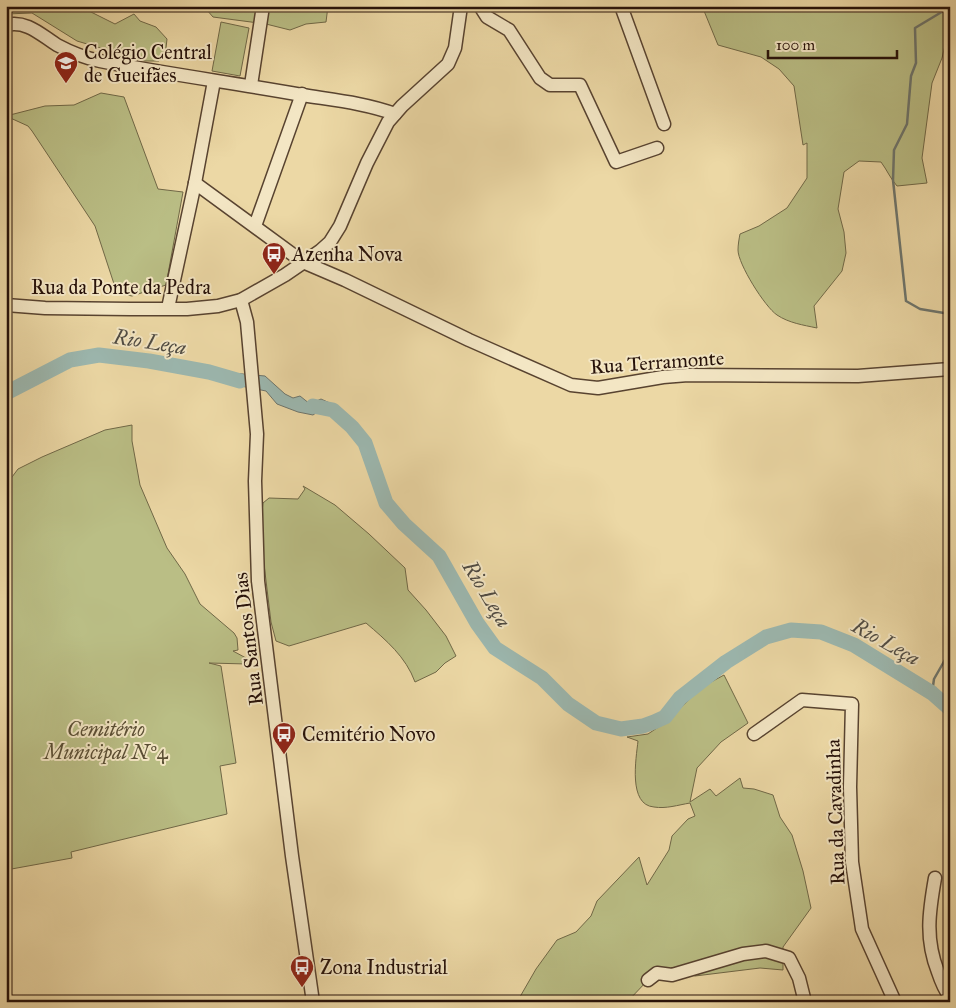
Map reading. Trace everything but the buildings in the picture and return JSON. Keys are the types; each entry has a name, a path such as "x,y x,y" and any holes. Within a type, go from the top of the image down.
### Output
{"street":[{"path":"251,85 263,6"},
{"name":"Rua da Ponte da Pedra","path":"6,305 45,308 187,309 218,306 240,300 286,275 330,242 340,226 388,122 448,64 454,48 461,6"},
{"path":"480,6 488,18 509,30 540,78 550,85 580,85 616,162 657,148"},
{"path":"621,6 664,124"},
{"path":"6,24 18,23 28,26 59,46 90,59 375,107 395,114"},
{"path":"168,308 195,183 214,81"},
{"path":"255,226 302,94"},
{"name":"Rua Terramonte","path":"195,183 303,262 345,280 469,340 570,384 598,388 663,377 688,375 858,376 950,369"},
{"name":"Rua Santos Dias","path":"240,300 248,336 257,434 255,481 258,581 292,856 313,1002"},
{"name":"Rua da Cavadinha","path":"754,734 802,700 852,700 850,786 852,862 862,929 895,1002"},
{"path":"935,878 928,930 933,960 944,990 950,997"},
{"path":"648,980 657,973 672,975 743,954 766,951 789,958 799,978 805,1002"}],"green space":[{"path":"6,6 79,6 115,24 134,14 140,21 156,27 167,39 166,48 159,61 144,61 77,41 32,13 6,14"},
{"path":"198,6 328,6 326,22 306,24 290,30 266,24 213,17 206,9"},
{"path":"702,6 950,6 950,34 932,83 922,158 927,183 897,186 881,162 859,161 844,172 838,209 844,232 846,253 842,271 814,306 817,328 786,320 777,315 759,295 747,275 738,250 740,234 759,226 787,208 807,178 807,143 803,145 794,86 779,69 761,57 718,45"},
{"path":"221,22 249,28 240,76 212,71"},
{"path":"101,93 124,97 158,189 183,192 166,285 132,296 117,293 95,226 32,131 28,126 6,116 45,106 74,105"},
{"name":"Cemitério Municipal Nº4","path":"132,425 132,441 140,485 167,548 185,574 200,604 234,633 237,638 238,650 233,651 246,658 247,664 209,663 221,666 236,763 220,766 227,814 71,852 72,858 6,870 6,485 18,469 42,457 105,430"},
{"path":"303,486 335,505 405,568 408,590 446,636 456,656 436,672 415,682 401,657 366,623 289,646 276,641 271,622 260,531 263,503 269,498 298,499 305,489"},
{"path":"724,675 748,723 721,742 697,768 690,802 710,789 716,796 740,778 743,788 754,789 773,795 780,817 792,835 803,871 811,908 783,947 783,970 760,968 695,976 684,971 648,980 627,1002 517,1002 536,969 557,940 576,932 591,916 597,901 639,857 647,885 669,850 672,836 688,819 695,816 690,803 654,807 646,804 640,798 637,790 635,769 638,741 627,737 648,734 666,722 702,687"}],"water":[{"path":"221,372 265,376 285,394 293,398 300,396 310,404 321,399 332,404 331,411 320,410 313,415 298,412 277,404 266,391 221,382"}],"waterway":[{"path":"950,7 915,28 916,63 911,76 907,124 894,150 893,180 906,301 920,309 950,314"},
{"name":"Rio Leça","path":"6,393 70,360 99,355 149,361 209,372 240,381"},
{"name":"Rio Leça","path":"313,406 333,410 352,427 365,443 386,503 404,524 439,556 477,623 495,648 542,678 568,704 596,723 621,729 643,726 665,717 680,698 726,662 766,637 791,630 821,632 854,645 932,693 950,709"},
{"path":"932,693 934,679 950,651"}],"place":[{"name":"Colégio Central de Gueifães","path":"66,84"},
{"name":"Azenha Nova","path":"274,275"},
{"name":"Cemitério Novo","path":"284,755"},
{"name":"Zona Industrial","path":"302,988"}]}
